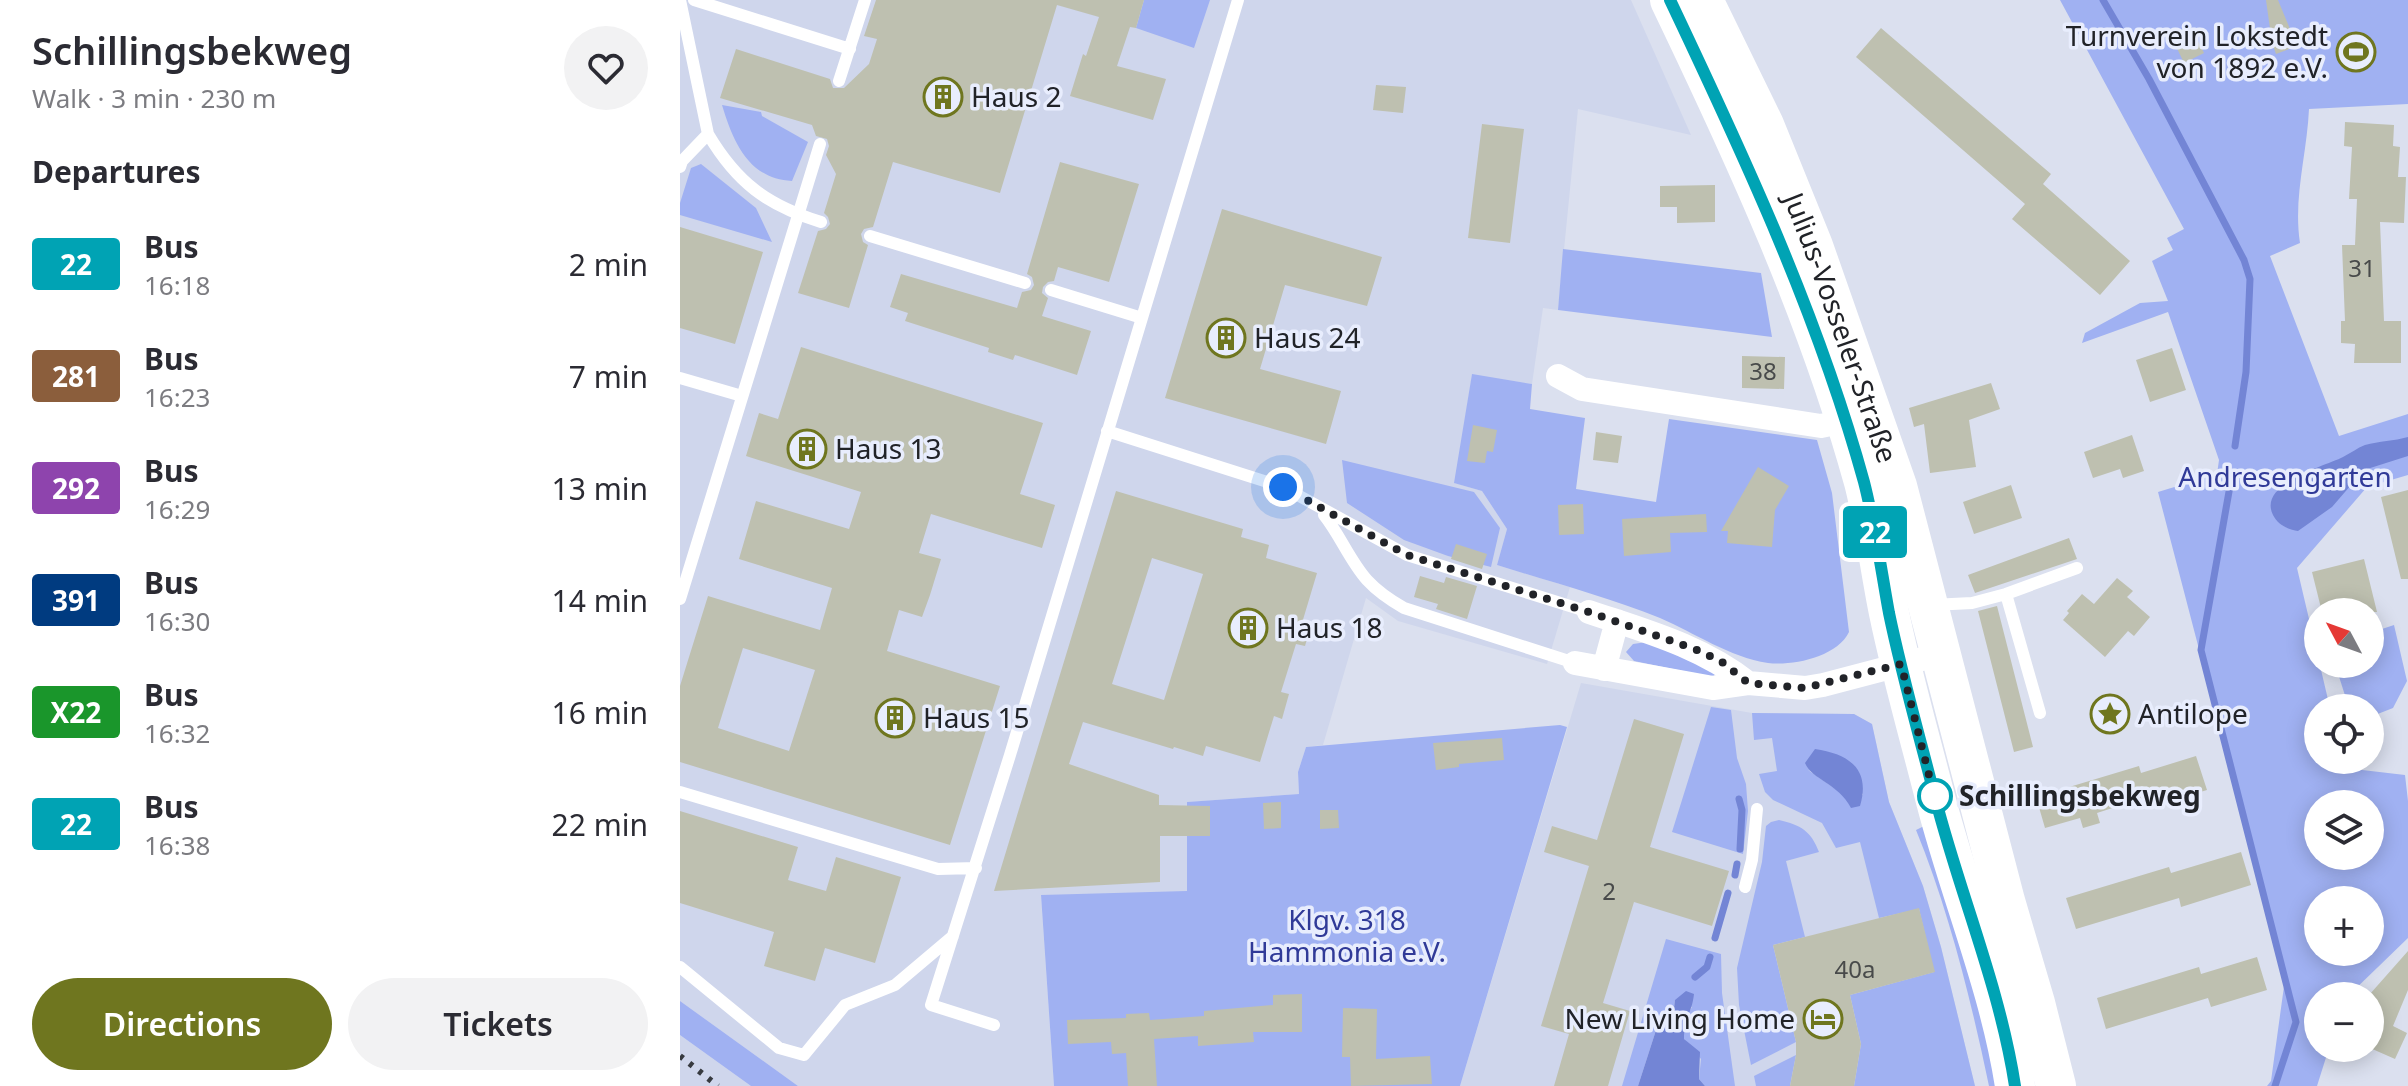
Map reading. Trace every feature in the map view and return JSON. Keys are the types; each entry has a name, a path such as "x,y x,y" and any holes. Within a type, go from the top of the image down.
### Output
{"main road":[{"name":"Julius-Vosseler-Straße","path":"1670,0 1737,139 1788,264 1845,421 1875,528 1901,664 1953,864 2000,1007 2015,1086"},
{"name":"Julius-Vosseler-Straße","path":"1703,0 1764,125 1813,246 1897,486 1985,828 2056,1086"}],"street":[{"path":"1558,376 1582,389 1630,398 1821,426 1845,421"},
{"path":"1589,612 1700,651 1722,662 1748,683"},
{"path":"1604,669 1617,621"},
{"path":"1575,663 1713,688 1748,683 1805,688 1941,654"}],"lane":[{"path":"680,0 708,134 724,162 747,185 798,215 821,222"},
{"path":"694,0 850,49"},
{"path":"839,81 865,0"},
{"path":"994,1025 931,1005 976,868 1238,0"},
{"path":"680,167 708,134"},
{"path":"680,599 820,144"},
{"path":"870,236 1025,283"},
{"path":"1051,290 1142,318"},
{"path":"680,378 742,396"},
{"path":"1107,431 1283,487 1407,555 1589,612"},
{"path":"1316,507 1338,532 1365,578 1380,593 1404,608 1575,663"},
{"path":"1929,605 1972,603 2077,568"},
{"path":"2006,594 2040,713"},
{"path":"680,792 938,869 976,868"},
{"path":"1745,887 1752,860 1757,809"},
{"path":"680,967 779,1048 804,1055 845,1005 895,985 955,934"}],"shaded area":[{"path":"680,0 1631,0 1691,135 1578,109 1558,310 1543,308 1532,384 1472,375 1455,483 1482,491 1507,529 1497,565 1570,587 1547,664 1398,621 1366,598 1323,745 1306,747 1298,772 1299,794 1187,802 1187,892 1041,896 1054,1086 798,1086 680,1001"},
{"path":"2408,437 2408,456 2364,470 2332,507 2298,531 2284,526 2273,515 2271,504 2275,494 2296,477 2365,445"},
{"path":"1581,683 1752,713 1854,714 1872,724 1889,802 1923,886 1941,947 1975,1086 1460,1086"},
{"path":"1815,749 1847,759 1860,773 1863,793 1860,806 1851,808 1839,793 1808,769 1805,763"},
{"path":"1686,991 1694,994 1684,1039 1700,1052 1699,1079 1705,1086 1638,1086 1658,1024 1673,1016 1675,1000"},
{"path":"680,1035 751,1086 680,1086"}],"green space":[{"path":"1144,0 1210,0 1194,48 1136,28"},
{"name":"Andresengarten","path":"2060,0 2408,0 2408,104 2309,109 2299,193 2300,243 2270,256 2339,436 2408,414 2408,475 2367,487 2297,568 2304,598 2304,678 2323,678 2327,694 2304,694 2304,774 2405,775 2408,801 2408,938 2384,961 2384,886 2304,886 2304,966 2379,966 2362,982 2304,982 2304,1062 2325,1062 2317,1086 2267,1086 2271,1081 2285,979 2158,492 2217,474 2219,460 2168,312 2082,343 2085,333 2140,303 2168,301 2152,261 2173,250 2167,238 2184,229"},
{"path":"722,105 761,112 762,116 808,142 792,181 777,179 753,166 737,144"},
{"path":"701,164 756,208 772,242 680,215 680,203 691,168"},
{"path":"1563,249 1761,273 1772,337 1558,310"},
{"path":"1472,374 1532,384 1530,409 1585,418 1576,489 1656,502 1669,419 1817,440 1832,493 1849,632 1843,641 1825,654 1801,661 1778,664 1754,660 1640,610 1497,565 1507,529 1482,491 1454,483"},
{"path":"1342,460 1474,492 1500,528 1491,567 1404,540 1347,503"},
{"path":"2394,625 2407,681 2393,708 2384,712 2384,694 2345,694 2339,678 2384,678 2384,628"},
{"path":"1647,642 1719,671 1712,677 1634,661 1626,652 1633,644"},
{"path":"1711,707 1731,710 1737,758 1746,784 1748,811 1743,854 1672,832"},
{"path":"1752,713 1854,714 1872,724 1889,802 1923,886 1941,947 1975,1086 1854,1086 1861,1044 1850,995 1934,972 1919,909 1879,918 1860,842 1836,848 1822,823 1773,800 1765,792 1759,774 1777,771 1772,738 1754,740","holes":["1808,770 1863,794 1851,807 1844,795"]},
{"name":"Klgv. 318 Hammonia e.V.","path":"1560,725 1567,727 1460,1086 1054,1086 1041,895 1187,891 1187,802 1299,794 1298,772 1306,747"},
{"path":"1779,820 1804,830 1819,852 1786,861 1805,937 1773,945 1796,1042 1751,1065 1739,1005 1737,968 1762,862 1766,826"},
{"path":"1926,825 2002,1086 1989,1086 1958,956 1916,830"},
{"path":"1666,939 1721,954 1722,993 1735,1086 1705,1086 1699,1079 1701,1059 1684,1039 1684,1020 1692,1007 1675,1000 1673,1016 1658,1024 1638,1086 1622,1086"},
{"path":"680,1001 798,1086 751,1086 680,1035"},
{"path":"1796,1055 1790,1086 1756,1086 1754,1076"}],"building":[{"path":"876,0 1144,0 1136,28 1130,27 1117,66 1166,79 1153,120 1070,96 1099,17 1057,5 1000,193 893,162 873,227 864,229 861,234 863,242 868,245 849,308 798,293 818,231 830,224 824,213 836,174 826,155 829,146 827,139 816,136 812,125 720,98 736,49 830,79 833,88 844,88 869,64 877,39 864,36"},
{"path":"2266,0 2278,0 2297,46 2276,54"},
{"path":"1881,28 2051,174 2043,184 2130,261 2100,295 2012,219 2025,204 1856,57"},
{"path":"2194,33 2204,53 2184,63 2174,42"},
{"path":"1376,85 1406,87 1403,113 1373,110"},
{"path":"2345,122 2394,125 2393,146 2400,147 2398,177 2406,177 2404,223 2380,222 2384,321 2401,321 2401,363 2354,363 2355,344 2341,343 2341,321 2345,321 2342,245 2355,245 2357,199 2349,199 2352,147 2344,146"},
{"path":"1482,124 1524,129 1510,243 1468,238"},
{"path":"1060,162 1139,184 1109,282 1058,267 1054,281 1043,287 1042,293 1048,298 1042,316 1091,331 1077,375 1015,355 1013,360 988,352 989,348 905,321 908,313 890,307 901,274 1017,308 1022,292 1031,290 1034,285 1032,277 1027,274"},
{"path":"1715,185 1715,222 1677,223 1677,207 1660,207 1660,186"},
{"name":"Haus 24","path":"1222,209 1382,257 1367,306 1285,285 1260,369 1341,391 1326,444 1165,398"},
{"path":"680,227 763,252 735,344 680,328"},
{"path":"801,347 1043,423 1020,494 1055,505 1042,548 931,514 919,553 941,559 930,595 922,617 899,610 887,651 1000,686 950,845 680,762 680,686 708,596 820,630 832,588 739,559 756,501 849,529 861,492 746,456 759,413 778,419","holes":["743,648 815,670 789,751 718,728"]},
{"path":"2172,348 2186,390 2150,402 2136,360"},
{"path":"1742,356 1785,357 1784,389 1742,388"},
{"path":"1991,383 2000,409 1969,420 1976,467 1930,473 1924,424 1914,427 1909,408"},
{"path":"1473,425 1497,430 1493,452 1487,451 1485,463 1467,461"},
{"path":"1596,432 1622,436 1618,463 1593,460"},
{"path":"2132,435 2144,471 2123,478 2120,469 2093,478 2084,452"},
{"path":"1758,467 1789,486 1775,510 1772,547 1727,543 1728,531 1721,531"},
{"path":"2011,485 2022,518 1974,534 1963,502"},
{"path":"2408,490 2408,579 2401,579 2381,497"},
{"name":"Haus 18","path":"1116,491 1243,529 1241,537 1269,545 1266,558 1317,573 1302,623 1311,625 1305,646 1296,644 1281,692 1289,694 1282,719 1274,716 1260,762 1206,746 1203,756 1083,722 1069,764 1159,795 1159,805 1210,806 1210,836 1160,836 1160,882 994,891","holes":["1152,558 1203,574 1164,700 1112,684"]},
{"path":"1583,504 1584,534 1559,535 1558,505"},
{"path":"1706,514 1707,532 1670,533 1671,552 1624,556 1622,519"},
{"path":"2069,538 2077,559 1975,593 1968,575"},
{"path":"1456,544 1487,554 1482,569 1451,559"},
{"path":"2364,559 2374,598 2318,598 2312,572"},
{"path":"1420,576 1444,583 1446,577 1477,586 1467,619 1436,609 1438,604 1414,597"},
{"path":"2117,578 2133,591 2127,597 2150,617 2134,636 2128,631 2105,657 2063,620 2082,594 2094,604"},
{"path":"1997,606 2033,747 2014,752 1978,611"},
{"path":"1634,719 1684,734 1650,847 1729,871 1712,926 1634,902 1603,1003 1630,1011 1608,1086 1554,1086 1569,1034 1541,1026 1589,866 1544,852 1552,826 1597,840"},
{"path":"1502,738 1504,760 1459,764 1459,767 1436,770 1433,743"},
{"path":"2196,756 2207,790 2151,807 2148,797 2131,802 2097,813 2100,823 2083,828 2080,818 2045,828 2036,797 2139,766 2141,773"},
{"path":"1281,802 1281,828 1264,829 1263,803"},
{"path":"1320,810 1338,810 1339,828 1320,829"},
{"path":"680,811 798,847 788,880 826,891 836,857 901,877 875,963 825,948 815,981 764,966 774,932 680,903"},
{"path":"2241,852 2251,885 2181,907 2179,898 2076,929 2066,898 2169,867 2171,873"},
{"name":"New Living Home","path":"1919,908 1935,972 1850,995 1861,1044 1854,1086 1790,1086 1796,1042 1773,945"},
{"path":"2408,951 2408,990 2393,1026 2407,1033 2395,1059 2384,1054 2384,982 2381,982"},
{"path":"2257,957 2267,990 2211,1007 2208,998 2106,1029 2097,998 2199,967 2201,974"},
{"path":"1302,994 1302,1032 1253,1032 1254,1042 1198,1046 1198,1036 1154,1039 1157,1086 1128,1086 1126,1053 1112,1054 1111,1042 1068,1044 1067,1020 1126,1018 1126,1014 1149,1013 1150,1020 1204,1016 1204,1011 1273,1005 1273,995"},
{"path":"1343,1008 1377,1009 1376,1059 1430,1056 1432,1084 1351,1086 1350,1057 1342,1057"}],"waterway":[{"path":"2103,0 2149,79 2244,260 2250,279 2246,372 2235,446"},
{"path":"2230,486 2201,650 2296,1022 2275,1086"},
{"path":"1739,799 1742,810 1740,849"},
{"path":"1735,875 1737,864"},
{"path":"1715,938 1728,893"},
{"path":"1695,977 1707,967 1710,957"}],"railway":[{"path":"680,1056 718,1086"}],"bus line":[{"name":"22","path":"1670,0 1737,139 1788,264 1845,421 1875,528 1892,627 1935,799 2000,1007 2015,1086"}],"place":[{"name":"Turnverein Lokstedt von 1892 e.V.","path":"2356,52"},
{"name":"Haus 2","path":"943,97"},
{"name":"Haus 24","path":"1226,338"},
{"name":"Haus 13","path":"807,449"},
{"name":"Haus 18","path":"1248,628"},
{"name":"Antilope","path":"2110,714"},
{"name":"Haus 15","path":"895,718"},
{"name":"Schillingsbekweg","path":"1935,796"},
{"name":"New Living Home","path":"1823,1019"}],"route":[{"path":"1283,487 1407,555 1626,624 1700,651 1722,662 1748,683 1805,688 1901,664 1935,799 1935,796"}]}
